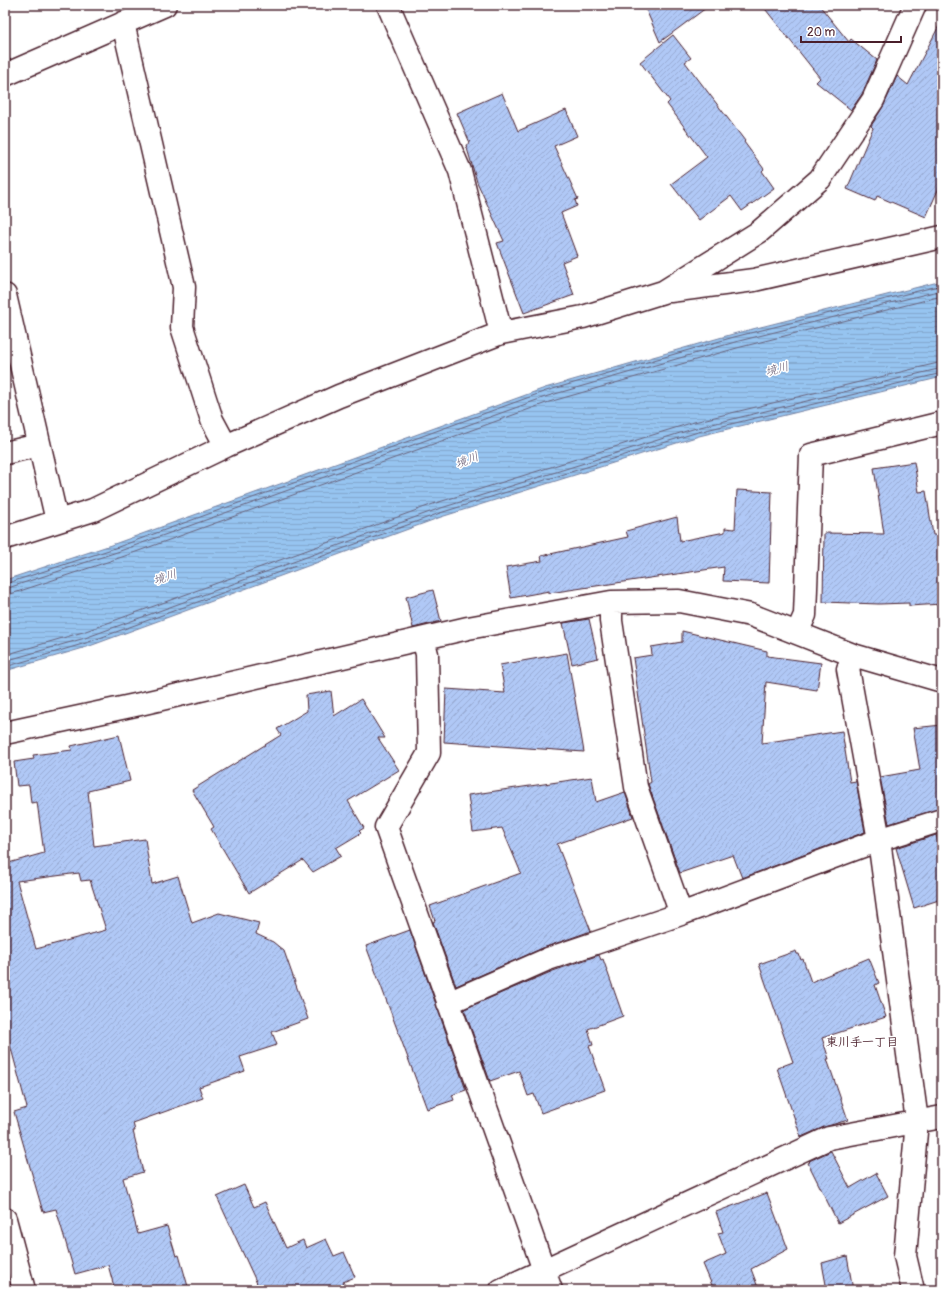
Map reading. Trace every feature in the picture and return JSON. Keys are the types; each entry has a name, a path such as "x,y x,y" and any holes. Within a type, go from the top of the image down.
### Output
{"street":[{"path":"5,75 165,5"},
{"path":"388,5 460,171 502,333"},
{"path":"663,292 759,232 820,179 873,100 915,5"},
{"path":"123,23 184,287 182,327 212,420 226,446"},
{"path":"5,538 93,510 226,446 338,396 502,333 583,317 663,292 754,280 942,237"},
{"path":"5,295 57,521"},
{"path":"797,633 805,615 811,455 942,423"},
{"path":"5,453 39,445"},
{"path":"5,733 140,704 468,628 611,602 679,601 751,615 853,654 942,682"},
{"path":"611,602 611,621 636,787 681,914"},
{"path":"423,639 427,654 429,754 386,827 547,1281"},
{"path":"853,654 848,669 879,840 917,1121 905,1256 913,1290"},
{"path":"448,1003 548,959 681,914 879,840 942,820"},
{"path":"501,1290 547,1281 829,1138 942,1117"},
{"path":"5,1219 24,1290"}],"water":[{"name":"境川","path":"942,281 942,377 699,436 441,517 87,647 5,671 5,580 117,543 545,388 733,334"}],"building":[{"path":"644,5 710,5 660,42"},
{"path":"762,5 819,5 849,42 851,39 877,60 862,94 851,110 816,82 820,78"},
{"path":"942,20 942,181 926,217 877,196 875,201 847,189 873,128 871,126 884,105 897,76 908,85"},
{"path":"673,35 691,58 685,62 745,141 744,142 764,169 762,171 774,188 742,211 731,196 699,220 671,184 707,157 667,104 670,101 640,62"},
{"path":"502,93 518,131 566,110 577,136 554,146 578,199 575,200 577,206 561,213 577,256 562,262 574,295 524,313 497,243 504,241 477,182 466,145 470,143 457,113"},
{"path":"914,462 919,492 926,491 933,535 941,535 942,604 909,606 909,603 879,604 823,602 824,533 884,534 874,468"},
{"path":"737,490 772,492 769,583 723,581 724,567 549,593 549,591 511,598 506,567 542,561 541,556 628,537 626,531 677,517 680,541 725,532 725,528 735,529"},
{"path":"433,590 441,621 413,628 406,597"},
{"path":"589,619 598,658 572,664 563,623"},
{"path":"682,631 767,651 767,656 821,663 817,690 766,682 762,743 842,731 850,782 856,781 865,832 742,878 733,855 680,873 648,784 651,782 633,658 652,655 651,647 682,642"},
{"path":"567,653 584,752 444,742 446,689 505,693 500,665"},
{"path":"331,691 334,716 361,699 385,738 378,738 399,770 348,801 364,828 359,831 361,833 336,848 341,856 313,872 303,860 249,893 211,829 214,827 192,790 281,735 277,729 307,711 306,695"},
{"path":"942,725 942,808 889,824 880,777 920,770 913,728"},
{"path":"119,735 130,781 88,791 94,846 145,839 152,884 178,876 192,923 219,913 259,923 256,934 273,942 284,951 308,1019 272,1032 277,1045 240,1057 245,1071 199,1087 203,1098 133,1123 135,1131 133,1131 143,1172 123,1178 138,1234 167,1226 176,1256 179,1255 189,1290 115,1290 108,1265 75,1274 56,1209 43,1212 14,1112 27,1108 5,1026 5,864 44,853 37,802 31,803 29,785 17,786 14,762 34,759 33,755 72,750 71,746","holes":["79,873 81,881 90,880 106,930 36,949 17,881"]},
{"path":"592,777 596,802 625,792 633,817 557,844 591,931 543,948 456,986 433,922 435,921 430,906 521,873 502,828 473,832 468,795"},
{"path":"936,835 942,853 942,899 914,908 896,848"},
{"path":"410,930 466,1090 452,1095 454,1100 427,1109 366,946"},
{"path":"796,951 801,960 803,959 811,982 869,958 879,983 875,985 886,1017 822,1038 829,1059 827,1059 848,1120 824,1127 801,1137 777,1068 793,1062 759,964"},
{"path":"599,955 601,960 603,959 623,1016 588,1029 593,1045 589,1046 605,1090 541,1113 534,1094 528,1096 519,1071 490,1081 464,1009 553,971"},
{"path":"831,1151 850,1188 876,1173 888,1196 838,1223 808,1163 810,1162 809,1161"},
{"path":"244,1185 254,1207 265,1202 286,1248 303,1240 306,1248 326,1239 334,1256 344,1252 355,1277 343,1282 347,1290 260,1290 217,1197"},
{"path":"767,1193 788,1249 751,1269 759,1290 714,1290 703,1264 726,1254 718,1233 723,1232 716,1212"},
{"path":"847,1256 853,1290 827,1290 822,1263"}],"district":[{"name":"東川手一丁目","path":"862,1042"}]}
